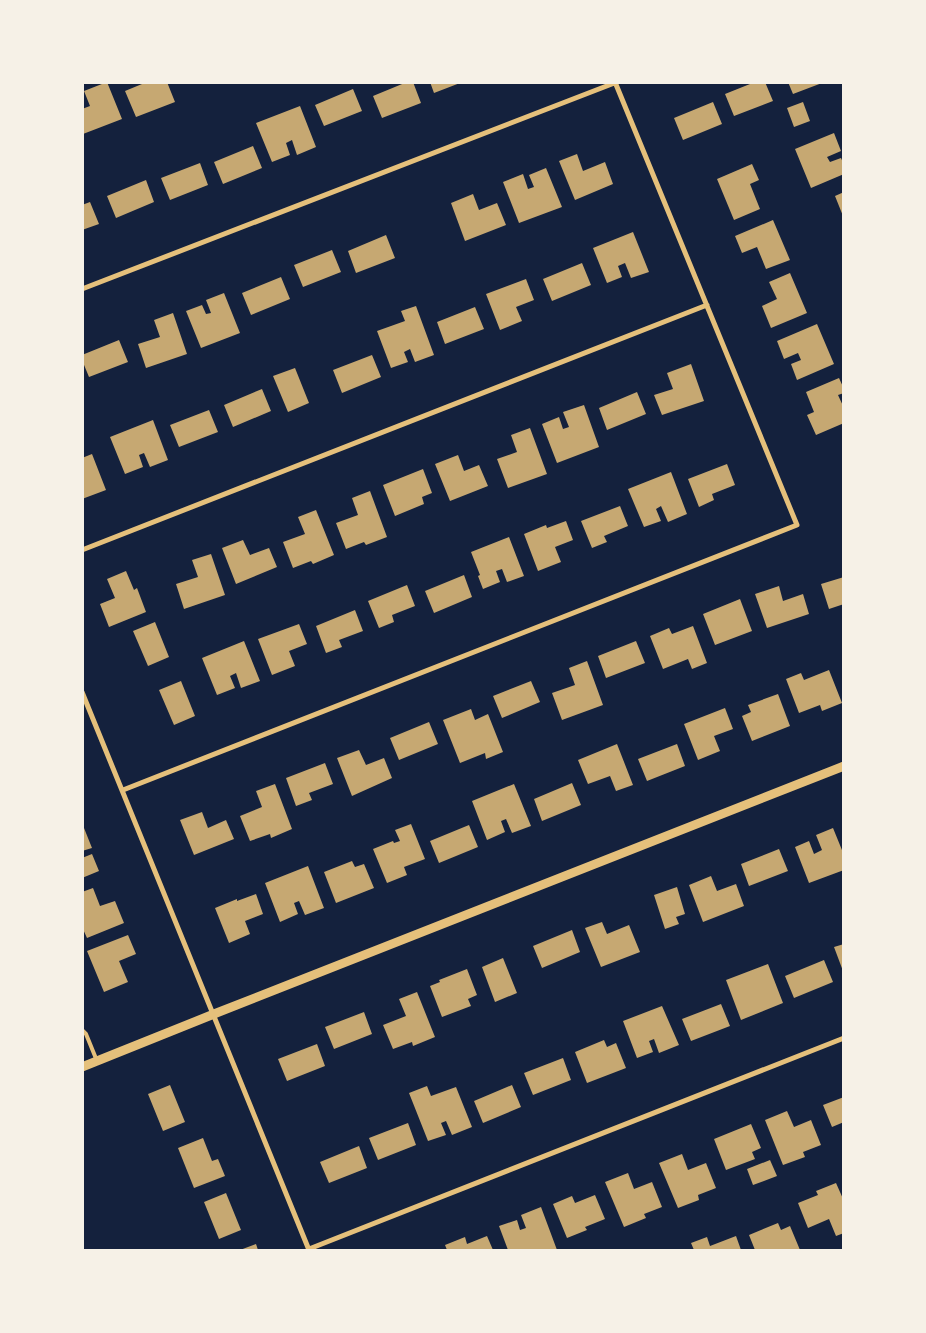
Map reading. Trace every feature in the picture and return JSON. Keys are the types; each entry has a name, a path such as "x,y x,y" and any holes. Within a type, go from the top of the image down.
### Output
{"street":[{"path":"82,288 616,83 797,525 123,790"},
{"path":"82,550 707,305"},
{"path":"82,692 309,1250 844,1038"},
{"path":"82,1067 844,766"}],"lane":[{"path":"82,1030 86,1034 97,1061"}],"building":[{"path":"107,82 122,119 83,134 82,109 90,106 84,91"},
{"path":"141,82 167,82 175,102 136,117 125,91 142,84"},
{"path":"407,82 413,82 421,103 382,118 373,96"},
{"path":"430,82 460,82 460,83 434,93"},
{"path":"755,82 765,82 773,101 734,116 725,94"},
{"path":"788,82 822,82 822,83 793,94"},
{"path":"353,89 362,111 324,126 315,105"},
{"path":"713,102 722,124 683,140 674,118"},
{"path":"803,102 810,121 794,127 787,108"},
{"path":"300,106 316,147 297,155 292,140 286,143 290,155 272,162 256,123"},
{"path":"834,133 841,151 827,157 830,162 841,158 844,165 844,174 811,188 795,149"},
{"path":"253,146 262,168 223,184 214,162"},
{"path":"577,154 583,171 605,162 613,184 575,200 559,161"},
{"path":"200,163 208,185 170,200 161,178"},
{"path":"752,164 759,180 750,184 760,209 734,220 717,179"},
{"path":"546,168 562,207 519,223 503,182 523,174 528,189 534,187 529,175"},
{"path":"146,180 154,202 116,218 107,196"},
{"path":"844,192 844,216 843,216 835,196"},
{"path":"473,194 479,210 497,203 506,225 465,241 451,203"},
{"path":"90,202 99,224 82,230 82,205"},
{"path":"773,220 790,260 766,269 757,247 742,253 735,236"},
{"path":"633,232 649,272 631,278 625,263 618,266 622,277 607,283 593,248"},
{"path":"386,235 395,258 356,273 348,251"},
{"path":"332,250 341,272 303,287 294,265"},
{"path":"582,263 591,285 552,301 543,279"},
{"path":"790,273 807,313 771,328 762,306 777,299 769,282"},
{"path":"281,277 290,299 251,315 242,293"},
{"path":"526,279 534,300 516,307 522,321 500,330 486,294"},
{"path":"224,293 240,333 201,348 186,311 202,305 206,314 211,313 206,300"},
{"path":"416,306 434,355 415,362 410,349 404,352 408,362 391,368 377,331 405,321 401,311"},
{"path":"475,307 484,329 445,344 437,322"},
{"path":"173,313 187,354 146,368 138,344 160,337 154,320"},
{"path":"817,324 834,364 797,380 791,364 801,360 798,353 784,359 777,341"},
{"path":"119,340 128,362 89,377 82,360 82,355"},
{"path":"372,355 381,377 342,393 333,370"},
{"path":"691,364 704,401 662,415 654,395 673,389 667,373"},
{"path":"295,368 309,403 288,412 273,376"},
{"path":"839,378 844,389 844,393 838,395 844,408 844,423 816,435 807,415 814,412 806,392"},
{"path":"262,389 271,411 233,427 224,405"},
{"path":"637,392 646,414 607,430 599,408"},
{"path":"584,405 599,447 557,463 542,424 559,417 563,429 569,427 563,412"},
{"path":"209,410 218,432 179,447 170,425"},
{"path":"153,420 168,460 150,467 144,453 139,455 143,467 125,474 110,437"},
{"path":"530,428 547,474 508,488 497,459 517,452 511,435"},
{"path":"92,454 106,490 82,499 82,458"},
{"path":"458,455 464,471 479,465 488,486 450,501 435,464"},
{"path":"727,464 735,485 712,494 714,500 699,507 688,479"},
{"path":"423,469 432,493 422,497 424,504 395,516 383,485"},
{"path":"671,472 687,514 668,522 661,506 656,509 661,521 644,527 628,489"},
{"path":"370,491 387,537 366,545 364,542 346,549 336,523 358,515 352,498"},
{"path":"620,506 628,526 604,536 607,542 592,548 581,521"},
{"path":"316,510 334,555 313,564 311,561 293,568 283,542 305,534 298,517"},
{"path":"566,521 573,540 555,547 561,562 538,571 524,534 546,525 547,528"},
{"path":"509,537 524,576 507,582 502,569 496,571 500,582 483,589 471,552"},
{"path":"243,540 250,555 269,548 277,567 236,584 222,548"},
{"path":"211,554 225,595 184,609 176,584 198,577 192,560"},
{"path":"126,571 134,590 137,588 146,612 109,627 100,604 115,598 107,579"},
{"path":"464,575 472,597 434,613 425,591"},
{"path":"844,577 844,604 829,609 821,584"},
{"path":"407,585 415,606 392,615 394,622 379,628 368,601"},
{"path":"779,586 783,601 803,594 809,614 767,628 755,594"},
{"path":"740,599 752,631 715,645 703,614"},
{"path":"355,610 363,631 339,640 342,647 326,653 316,626"},
{"path":"155,622 169,657 148,666 133,631"},
{"path":"299,624 307,644 289,651 295,666 272,675 258,639"},
{"path":"693,626 707,663 692,669 688,659 663,669 650,636 669,628 672,634"},
{"path":"244,641 260,681 241,688 236,673 230,676 235,688 217,695 202,658"},
{"path":"636,641 645,663 606,678 598,656"},
{"path":"587,661 603,705 562,720 552,693 575,685 569,668"},
{"path":"829,670 842,703 822,711 820,705 799,713 786,679 801,673 804,680"},
{"path":"181,681 195,716 174,725 159,690"},
{"path":"531,681 540,702 502,718 493,696"},
{"path":"778,694 790,726 752,741 742,716 751,712 748,705"},
{"path":"725,708 733,729 714,736 720,751 698,760 684,724"},
{"path":"471,709 475,720 488,714 503,752 486,759 485,753 460,763 443,720"},
{"path":"429,722 438,744 399,760 390,738"},
{"path":"617,744 633,785 616,791 610,776 588,784 578,760"},
{"path":"677,744 685,766 647,781 638,759"},
{"path":"359,750 366,765 384,758 392,778 352,796 337,758"},
{"path":"325,763 333,784 309,793 312,800 296,806 286,778"},
{"path":"572,783 581,805 542,821 534,799"},
{"path":"275,784 292,829 271,838 270,834 250,841 240,816 262,807 256,791"},
{"path":"514,784 531,826 512,833 506,819 501,821 505,832 487,840 472,801"},
{"path":"202,812 208,828 226,820 234,839 194,855 180,820"},
{"path":"411,824 425,859 404,867 407,875 387,883 373,849 393,841 394,843 400,841 395,830"},
{"path":"469,825 478,847 439,863 430,841"},
{"path":"84,828 92,848 82,851 82,829"},
{"path":"833,828 844,855 844,870 809,883 795,847 809,841 814,854 822,850 816,835"},
{"path":"779,849 788,871 749,886 741,864"},
{"path":"92,854 99,871 82,878 82,858"},
{"path":"352,861 355,867 364,864 374,888 336,903 324,872"},
{"path":"308,866 324,908 305,915 299,901 294,903 298,914 280,922 265,883"},
{"path":"711,876 717,891 736,884 744,906 703,922 689,885"},
{"path":"677,887 685,914 676,917 679,924 665,929 654,895"},
{"path":"93,888 100,906 115,901 124,923 87,938 82,927 82,892"},
{"path":"256,894 263,914 245,921 250,934 229,943 215,908"},
{"path":"602,922 607,934 629,925 640,952 601,967 585,928"},
{"path":"572,930 580,952 542,968 533,946"},
{"path":"128,935 136,954 119,961 128,982 104,992 87,951"},
{"path":"844,944 844,971 843,971 834,947"},
{"path":"503,958 517,993 495,1002 482,967"},
{"path":"824,960 833,982 794,998 785,976"},
{"path":"768,964 783,1003 741,1020 726,980"},
{"path":"467,969 477,995 468,999 471,1006 442,1017 430,986 440,982 439,980"},
{"path":"417,992 435,1037 413,1046 412,1042 393,1049 383,1025 406,1016 399,999"},
{"path":"721,1004 730,1026 691,1041 682,1019"},
{"path":"662,1006 679,1045 659,1053 654,1039 649,1041 653,1052 637,1058 623,1021"},
{"path":"364,1012 372,1034 334,1049 325,1027"},
{"path":"604,1040 607,1047 616,1043 626,1068 587,1083 575,1052"},
{"path":"317,1044 325,1066 287,1081 278,1059"},
{"path":"563,1058 571,1080 533,1095 524,1073"},
{"path":"170,1085 185,1122 163,1131 148,1094"},
{"path":"512,1085 521,1107 483,1123 474,1101"},
{"path":"427,1086 431,1096 456,1087 472,1127 452,1135 446,1121 441,1123 446,1135 428,1141 409,1093"},
{"path":"844,1097 844,1122 832,1127 823,1105"},
{"path":"787,1111 794,1127 811,1120 821,1145 803,1152 805,1157 783,1165 765,1120"},
{"path":"408,1123 416,1145 378,1160 369,1138"},
{"path":"751,1124 761,1148 752,1152 755,1159 726,1170 714,1139"},
{"path":"203,1138 212,1161 218,1159 225,1176 194,1188 178,1148"},
{"path":"359,1146 367,1168 329,1183 320,1162"},
{"path":"682,1154 688,1170 706,1163 716,1188 698,1195 699,1200 678,1208 659,1163"},
{"path":"770,1160 777,1176 753,1185 747,1169"},
{"path":"628,1173 634,1189 652,1182 662,1207 644,1214 646,1218 624,1227 605,1182"},
{"path":"836,1183 844,1201 844,1233 836,1236 829,1219 808,1228 798,1203 818,1195 816,1191"},
{"path":"226,1193 241,1230 219,1239 204,1202"},
{"path":"595,1195 605,1219 585,1227 587,1230 567,1238 553,1204 572,1196 575,1203"},
{"path":"541,1207 557,1250 508,1250 499,1226 517,1220 520,1230 526,1228 521,1215"},
{"path":"778,1223 781,1230 790,1226 800,1250 755,1250 749,1235"},
{"path":"487,1236 493,1250 447,1250 445,1245 465,1237 467,1244"},
{"path":"736,1236 741,1250 694,1250 691,1243 707,1237 710,1246"},
{"path":"256,1244 258,1250 240,1250"}]}
